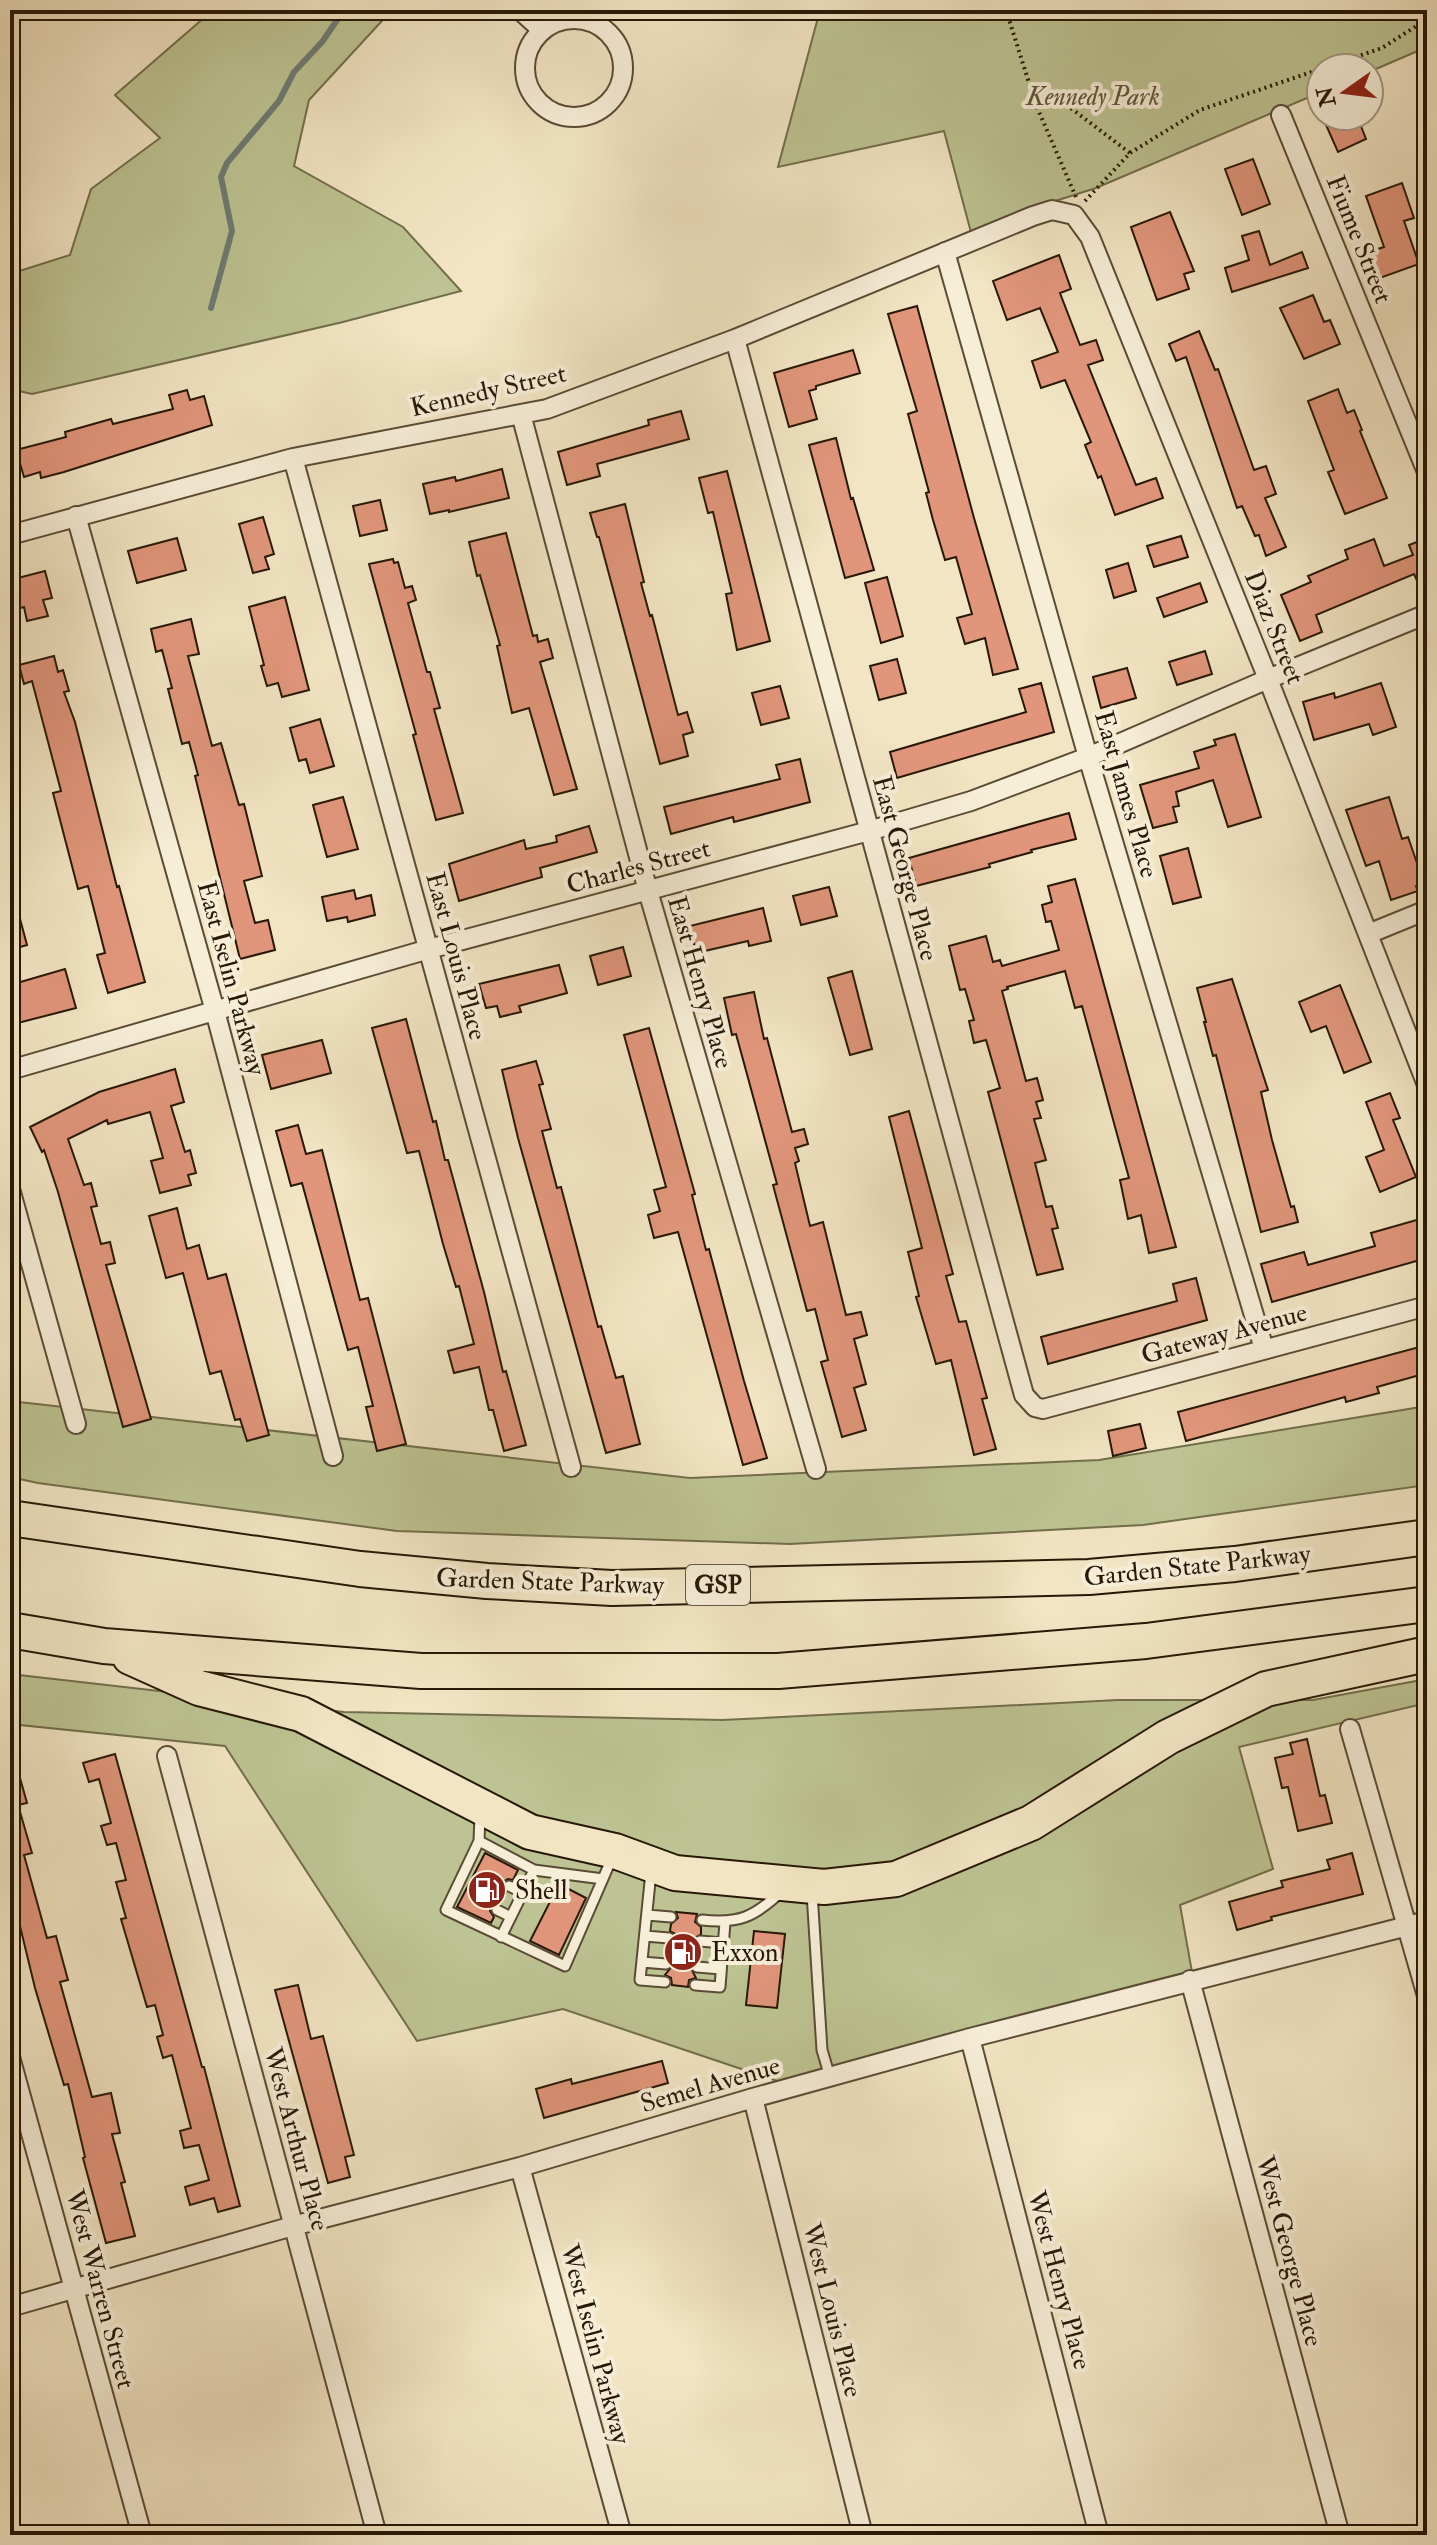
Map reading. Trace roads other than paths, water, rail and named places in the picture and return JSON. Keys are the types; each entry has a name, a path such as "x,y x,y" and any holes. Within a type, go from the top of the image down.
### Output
{"highway":[{"name":"Garden State Parkway","path":"10,1518 360,1569 487,1581 612,1588 1089,1577 1235,1564 1427,1537"},
{"path":"10,1630 104,1646 421,1671 778,1671 1146,1641 1427,1604"},
{"path":"104,1646 199,1688 301,1714 480,1824 530,1832 609,1865 652,1864 675,1873 824,1887 896,1879 1031,1823 1168,1737 1266,1689 1427,1654"}],"street":[{"path":"520,10 542,30"},
{"path":"573,18 596,25 615,41 621,57 622,74 618,89 608,103 594,112 578,116 561,115 547,109 536,99 528,86 526,56 542,30 556,22 573,18"},
{"name":"Fiume Street","path":"1281,115 1427,472"},
{"name":"Kennedy Street","path":"10,535 293,458 547,409 735,339 1052,210"},
{"name":"Diaz Street","path":"1052,210 1074,215 1090,237 1427,1085"},
{"name":"East James Place","path":"945,252 1088,757 1264,1349"},
{"name":"East George Place","path":"735,339 1018,1377 1024,1395 1035,1407"},
{"name":"East Henry Place","path":"521,414 648,891 816,1469"},
{"name":"East Louis Place","path":"293,458 571,1467"},
{"name":"East Iselin Parkway","path":"76,516 215,1011 333,1456"},
{"name":"Charles Street","path":"10,1070 429,949 971,801 1088,757 1427,614"},
{"path":"1368,934 1427,910"},
{"path":"10,1189 76,1424"},
{"name":"Gateway Avenue","path":"1035,1407 1043,1409 1427,1306"},
{"path":"1350,1729 1427,1996"},
{"name":"West Arthur Place","path":"167,1756 377,2535"},
{"name":"Semel Avenue","path":"10,2307 293,2226 520,2167 970,2038 1427,1921"},
{"name":"West George Place","path":"1190,1980 1340,2535"},
{"name":"West Henry Place","path":"970,2038 1099,2535"},
{"name":"West Warren Street","path":"10,2057 142,2535"},
{"name":"West Louis Place","path":"753,2098 863,2535"},
{"name":"West Iselin Parkway","path":"520,2167 622,2535"},
{"path":"1416,2535 1427,2532"}],"lane":[{"path":"480,1824 534,1870 609,1865 565,1966 446,1910 472,1867 480,1824"},
{"path":"652,1864 640,1980 665,1982"},
{"path":"501,1937 534,1870"},
{"path":"702,1920 725,1922 758,1913 800,1885 822,2050 830,2077"},
{"path":"509,1886 523,1893"},
{"path":"497,1910 511,1917"},
{"path":"647,1915 671,1917"},
{"path":"695,1985 720,1987 725,1922"},
{"path":"645,1936 669,1938"},
{"path":"700,1941 723,1943"},
{"path":"642,1962 666,1964"},
{"path":"697,1967 721,1969"}],"waterway":[{"path":"211,308 232,231 221,177 227,163 279,101 294,72 322,42 344,10"}],"place":[{"name":"Shell","path":"487,1890"},
{"name":"Exxon","path":"683,1952"}],"park label":[{"name":"Kennedy Park","path":"1093,96"}]}
